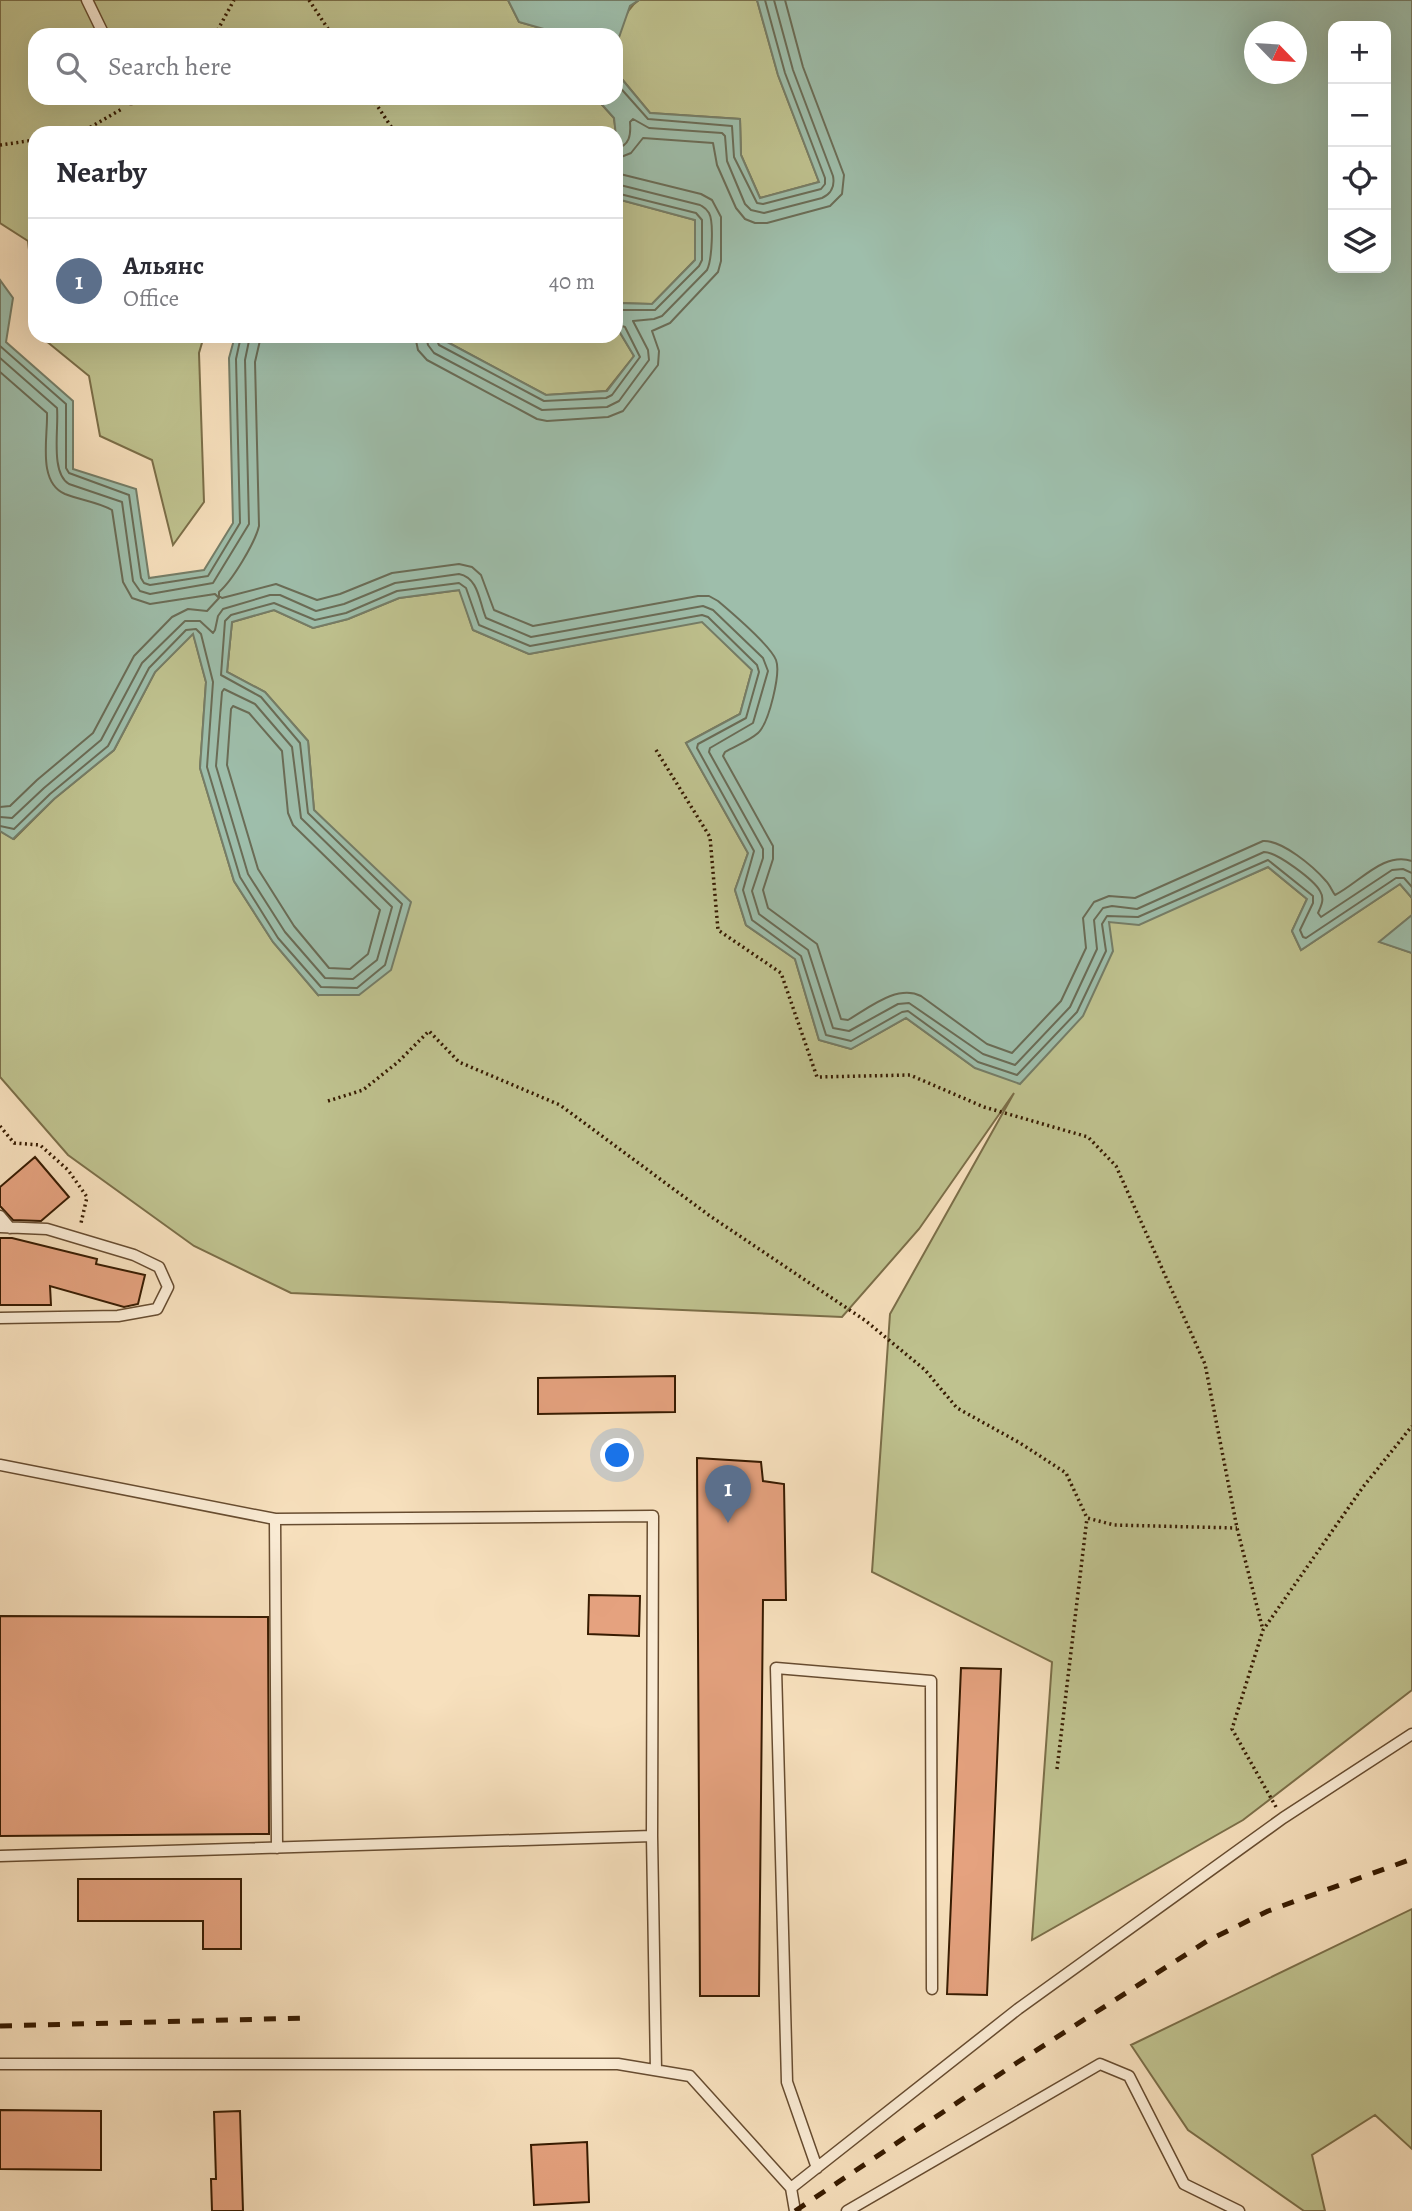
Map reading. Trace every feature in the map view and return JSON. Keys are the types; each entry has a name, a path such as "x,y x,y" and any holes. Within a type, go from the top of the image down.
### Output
{"lane":[{"path":"87,0 101,28"},
{"path":"0,1216 5,1228 47,1229 134,1255 159,1267 168,1286 157,1309 118,1316 0,1318"},
{"path":"0,1465 275,1519 653,1516 652,1836 656,2070"},
{"path":"275,1519 277,1848"},
{"path":"817,2168 787,2082 776,1668 931,1681 932,1989"},
{"path":"791,2188 1018,2010 1283,1818 1412,1734"},
{"path":"0,1856 652,1836"},
{"path":"0,2063 618,2064 690,2076 791,2188 795,2211"},
{"path":"847,2211 1100,2064 1129,2076 1184,2184 1239,2211"}],"path":[{"path":"219,28 234,0"},
{"path":"309,0 327,28"},
{"path":"93,126 119,112 125,105"},
{"path":"377,105 391,126"},
{"path":"0,145 28,140"},
{"path":"656,750 710,837 718,930 781,973 817,1077 909,1075 984,1107 1088,1137 1116,1166 1205,1364 1237,1528 1263,1630"},
{"path":"328,1101 363,1090 398,1062 429,1031 459,1062 560,1105 709,1216 866,1321 925,1370 957,1408 1020,1443 1066,1473 1087,1518 1057,1769"},
{"path":"0,1126 14,1143 40,1145 68,1170 86,1197 78,1238"},
{"path":"1283,1818 1232,1729 1263,1630 1363,1487 1412,1426"},
{"path":"1087,1518 1114,1525 1237,1528"}],"green space":[{"path":"0,0 508,0 519,22 540,28 28,28 28,105 602,105 614,118 615,126 28,126 28,241 0,223"},
{"path":"639,0 757,0 778,75 819,182 760,198 741,155 740,119 650,113 623,80 621,28 632,6"},
{"path":"623,201 695,220 695,260 652,304 623,303"},
{"path":"623,338 634,356 606,391 546,395 449,343 623,343"},
{"path":"49,343 202,343 199,353 204,502 173,545 152,460 100,436 89,376"},
{"path":"460,590 473,630 529,654 702,621 752,670 740,714 686,743 748,853 735,890 746,925 795,959 819,1040 851,1049 906,1018 975,1068 1109,922 1222,887 1268,867 1307,899 1292,931 1301,950 1400,884 1412,898 1412,915 1380,942 1412,953 1412,1690 1243,1820 1032,1940 1052,1662 872,1572 890,1314 1014,1093 919,1229 842,1317 291,1293 194,1246 68,1155 0,1077 0,831 14,839 54,799 114,750 155,672 193,633 206,682 200,768 234,881 273,942 318,995 360,856 314,810 308,741 265,692 227,672 232,622 274,610 313,628 348,619 399,598"},
{"path":"1412,1909 1412,2149 1375,2115 1312,2155 1325,2211 1304,2211 1188,2130 1131,2045"}],"water":[{"path":"508,0 639,0 630,6 622,28 540,28 519,22"},
{"path":"757,0 1412,0 1412,898 1400,884 1301,950 1292,931 1307,899 1268,867 1139,925 1109,922 1113,951 1083,1016 1020,1084 975,1068 906,1018 851,1049 819,1040 795,959 746,925 735,890 748,853 686,743 740,714 752,670 702,622 529,654 473,630 459,590 399,598 348,619 313,628 274,610 232,622 227,672 265,692 308,741 314,810 411,902 391,970 359,995 318,995 273,942 234,881 200,768 206,682 193,634 155,672 114,750 54,799 13,839 0,831 0,280 13,298 6,342 73,401 73,469 136,489 149,578 204,570 233,523 229,358 233,343 449,343 546,395 607,391 634,356 623,338 623,303 652,304 695,260 695,220 623,201 623,126 615,126 614,118 602,105 623,105 623,80 650,113 740,119 741,155 760,198 819,182 778,75"},
{"path":"1412,915 1412,953 1379,942"}],"building":[{"path":"35,1157 69,1197 41,1221 13,1220 0,1206 0,1187"},
{"path":"0,1238 12,1238 97,1259 96,1264 145,1275 138,1304 124,1307 50,1286 51,1305 0,1305"},
{"path":"675,1376 675,1412 538,1414 538,1378"},
{"path":"697,1458 761,1462 763,1481 784,1484 786,1600 763,1600 759,1996 700,1996"},
{"path":"589,1595 640,1596 639,1636 588,1634"},
{"path":"0,1616 268,1617 269,1834 0,1836"},
{"path":"961,1668 1001,1669 987,1995 947,1994"},
{"path":"78,1879 241,1879 241,1949 203,1949 203,1921 78,1921"},
{"path":"0,2110 101,2111 101,2170 0,2169"},
{"path":"240,2111 243,2211 212,2211 211,2179 216,2179 214,2112"},
{"path":"587,2142 589,2202 534,2205 531,2145"}],"railway":[{"path":"795,2211 1018,2062 1207,1941 1268,1911 1412,1859"},
{"path":"0,2026 305,2018"}],"place":[{"name":"Альянс","path":"728,1523"}]}
